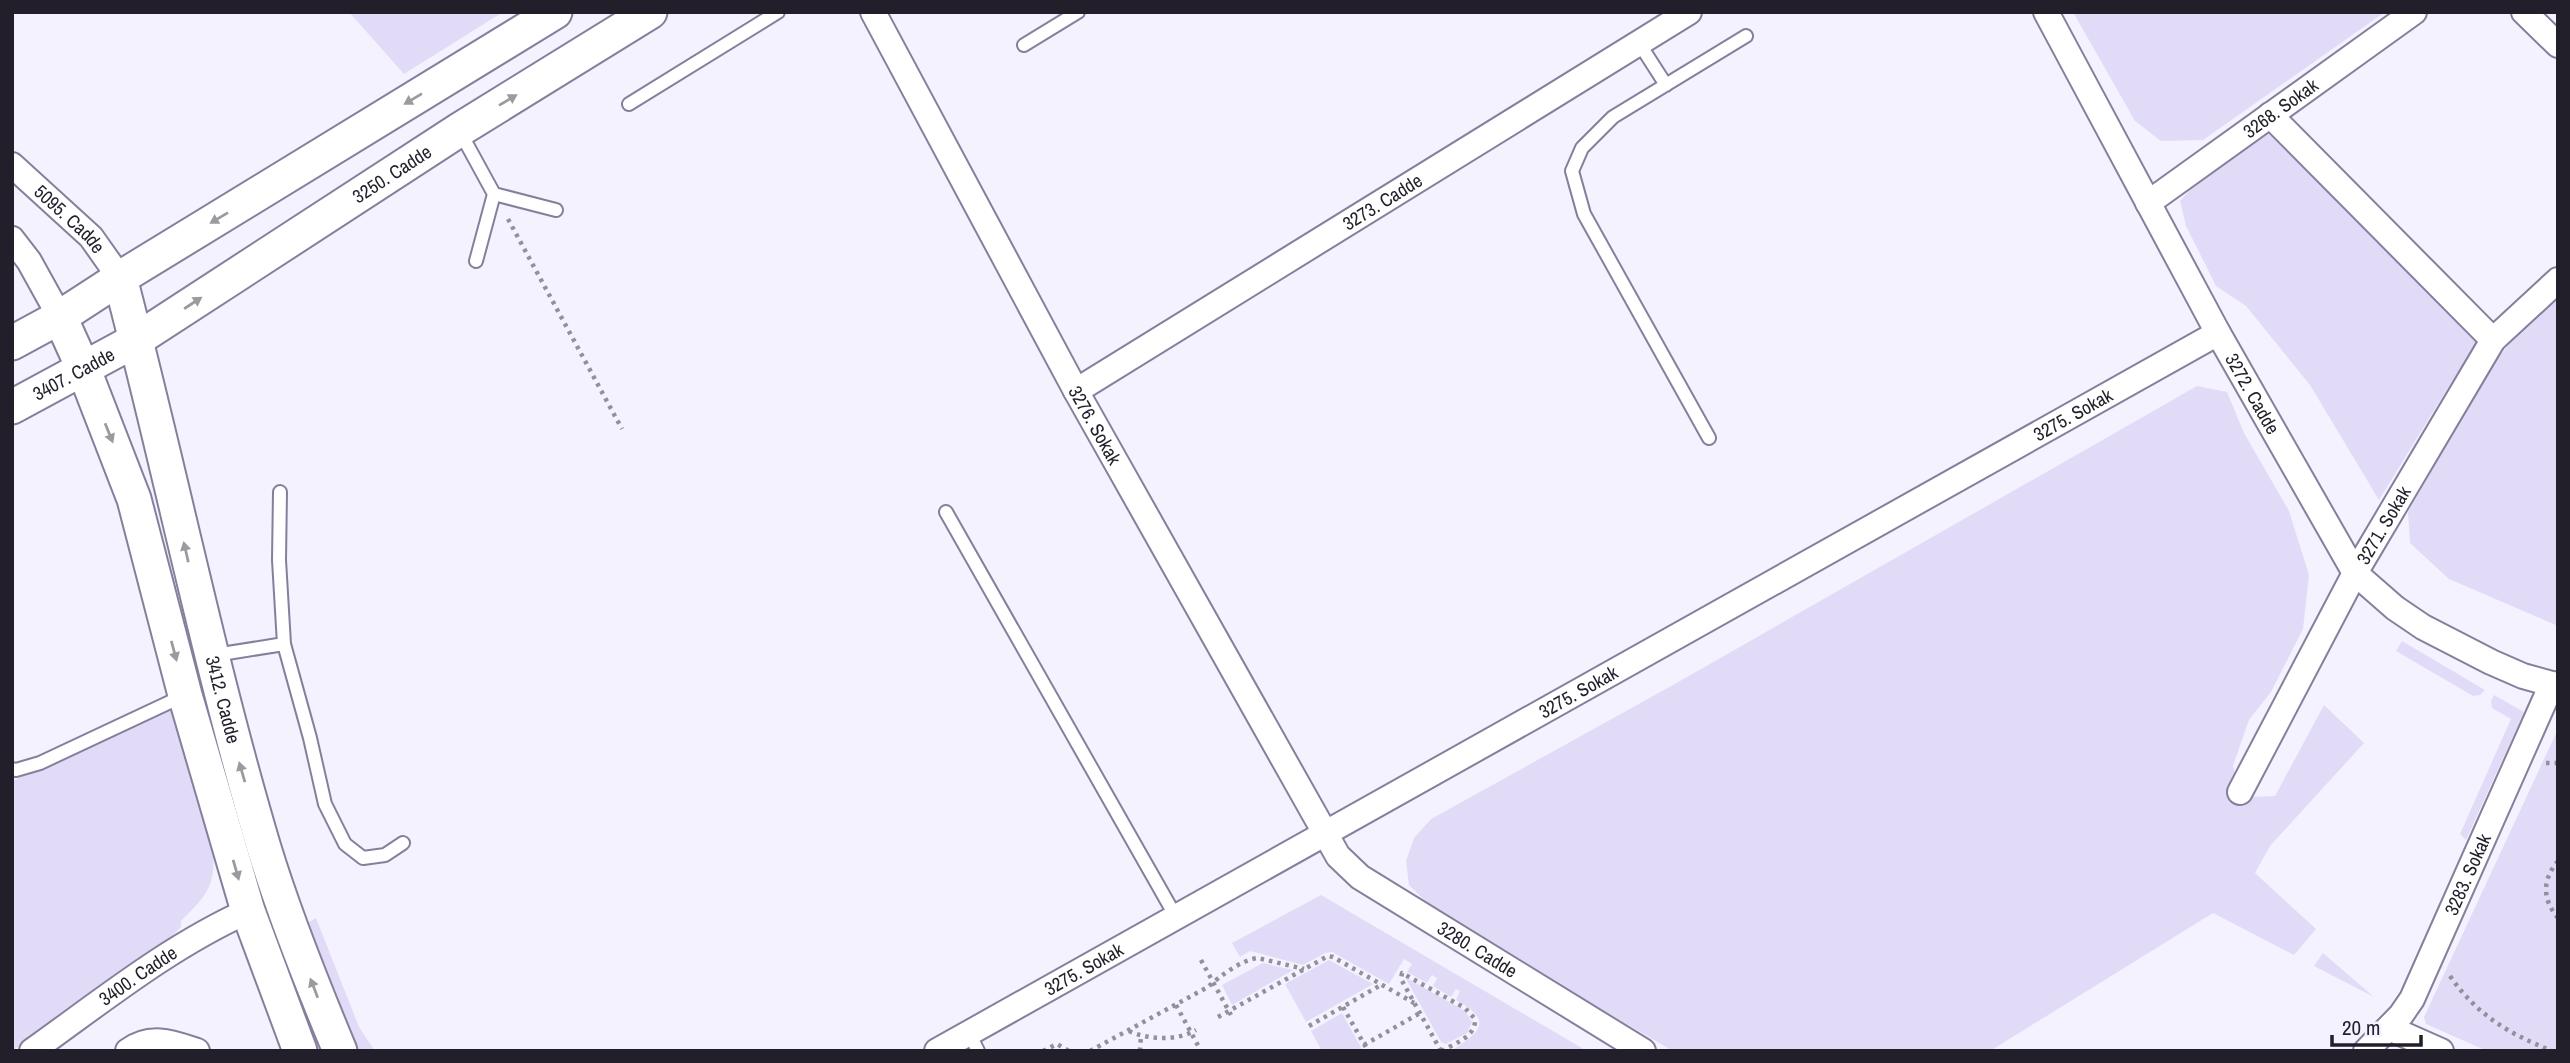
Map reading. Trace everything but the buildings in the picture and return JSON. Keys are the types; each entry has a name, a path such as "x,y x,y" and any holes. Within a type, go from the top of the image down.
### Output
{"street":[{"path":"12,343 60,317 555,12"},
{"name":"3250. Cadde","path":"136,340 459,130 650,12"},
{"name":"3276. Sokak","path":"873,12 1076,391 1324,834"},
{"name":"3273. Cadde","path":"1076,391 1689,12"},
{"name":"3272. Cadde","path":"2046,12 2218,333 2355,573 2395,608 2423,626 2523,676 2555,682"},
{"name":"3268. Sokak","path":"2148,203 2414,12"},
{"path":"2524,12 2558,45"},
{"path":"2270,115 2493,340"},
{"name":"5095. Cadde","path":"12,165 91,237 120,278"},
{"path":"12,239 29,261 60,317"},
{"name":"3412. Cadde","path":"120,278 234,746 281,896 340,1051"},
{"name":"3271. Sokak","path":"2239,792 2355,573 2493,340 2558,280"},
{"name":"3412. Cadde","path":"60,317 84,370 134,499 185,695 248,911 300,1051"},
{"name":"3275. Sokak","path":"937,1051 973,1042 1176,917 2218,333"},
{"name":"3407. Cadde","path":"12,407 136,340"},
{"name":"3283. Sokak","path":"2366,1051 2401,1015 2412,999 2555,682"},
{"name":"3280. Cadde","path":"1324,834 1338,856 1360,877 1643,1051"},
{"path":"248,911 281,896"},
{"name":"3400. Cadde","path":"32,1051 163,958 248,911"},
{"path":"2389,1028 2441,1051"},
{"path":"128,1051 134,1046 163,1040 197,1051"}],"lane":[{"path":"629,104 778,12"},
{"path":"1024,45 1078,12"},
{"path":"1709,438 1584,214 1572,171 1582,148 1613,117 1746,36"},
{"path":"1639,43 1666,85"},
{"path":"459,130 494,194 476,261"},
{"path":"494,194 556,210"},
{"path":"279,492 279,560 284,644 310,737 325,804 345,844 363,858 385,855 403,843"},
{"path":"946,512 1176,917"},
{"path":"211,655 284,644"},
{"path":"12,769 40,763 185,695"}],"path":[{"path":"494,194 622,429"},
{"path":"2558,861 2550,870 2545,883 2545,897 2558,918"},
{"path":"1219,1017 1331,956 1415,1003"},
{"path":"1090,1051 1255,958 1304,969"},
{"path":"1201,960 1230,1013"},
{"path":"2446,970 2464,996 2484,1016 2505,1030 2552,1051"},
{"path":"1402,973 1465,1008 1472,1015 1475,1024 1473,1032 1441,1051 1415,1003 1401,979 1402,973"},
{"path":"1309,1026 1381,985"},
{"path":"1175,1005 1193,1031 1201,1051"},
{"path":"1343,1007 1368,1051"},
{"path":"1364,1045 1420,1013"},
{"path":"1128,1030 1141,1035 1169,1038 1193,1031"},
{"path":"1140,1051 1141,1035"},
{"path":"1043,1051 1057,1044 1069,1051"}],"shaded area":[{"path":"349,12 503,12 404,74"},
{"path":"2073,12 2385,12 2203,140 2161,141 2135,121"},
{"path":"2270,133 2476,342 2379,500 2310,385 2246,306 2216,286 2186,226 2180,201 2196,183"},
{"path":"2558,298 2558,626 2449,579 2410,543 2408,512 2493,364 2515,337"},
{"path":"2197,386 2227,392 2244,433 2289,511 2309,575 2303,629 2271,692 2249,720 2233,766 2240,791 2250,797 2275,796 2324,705 2364,743 2270,846 2255,873 2316,929 2294,955 2213,913 1990,1051 1673,1051 1438,914 1409,885 1406,861 1414,838 1431,819 1673,685"},
{"path":"2402,641 2485,690 2480,695 2473,696 2396,651"},
{"path":"2494,695 2524,712 2466,840 2460,834 2511,719 2492,708"},
{"path":"171,710 213,853 212,875 207,891 181,921 181,927 166,942 12,1051 12,781"},
{"path":"2558,729 2558,1051 2487,1051 2426,1024 2424,1017"},
{"path":"1321,895 1587,1051 1451,1051 1475,1033 1479,1027 1476,1015 1456,1000 1460,991 1456,989 1451,997 1433,986 1437,978 1432,975 1427,983 1407,972 1412,964 1404,959 1389,984 1332,952 1303,965 1250,951 1240,957 1232,943"},
{"path":"316,918 359,1027 375,1051 357,1051 339,1014 304,925"},
{"path":"2323,953 2374,997 2314,966"},
{"path":"1329,960 1373,984 1306,1022 1285,984"},
{"path":"1263,963 1293,970 1232,1005 1222,985"},
{"path":"1405,977 1465,1011 1472,1022 1467,1033 1446,1044 1441,1042"},
{"path":"1342,1013 1363,1051 1322,1051 1311,1031"}]}
